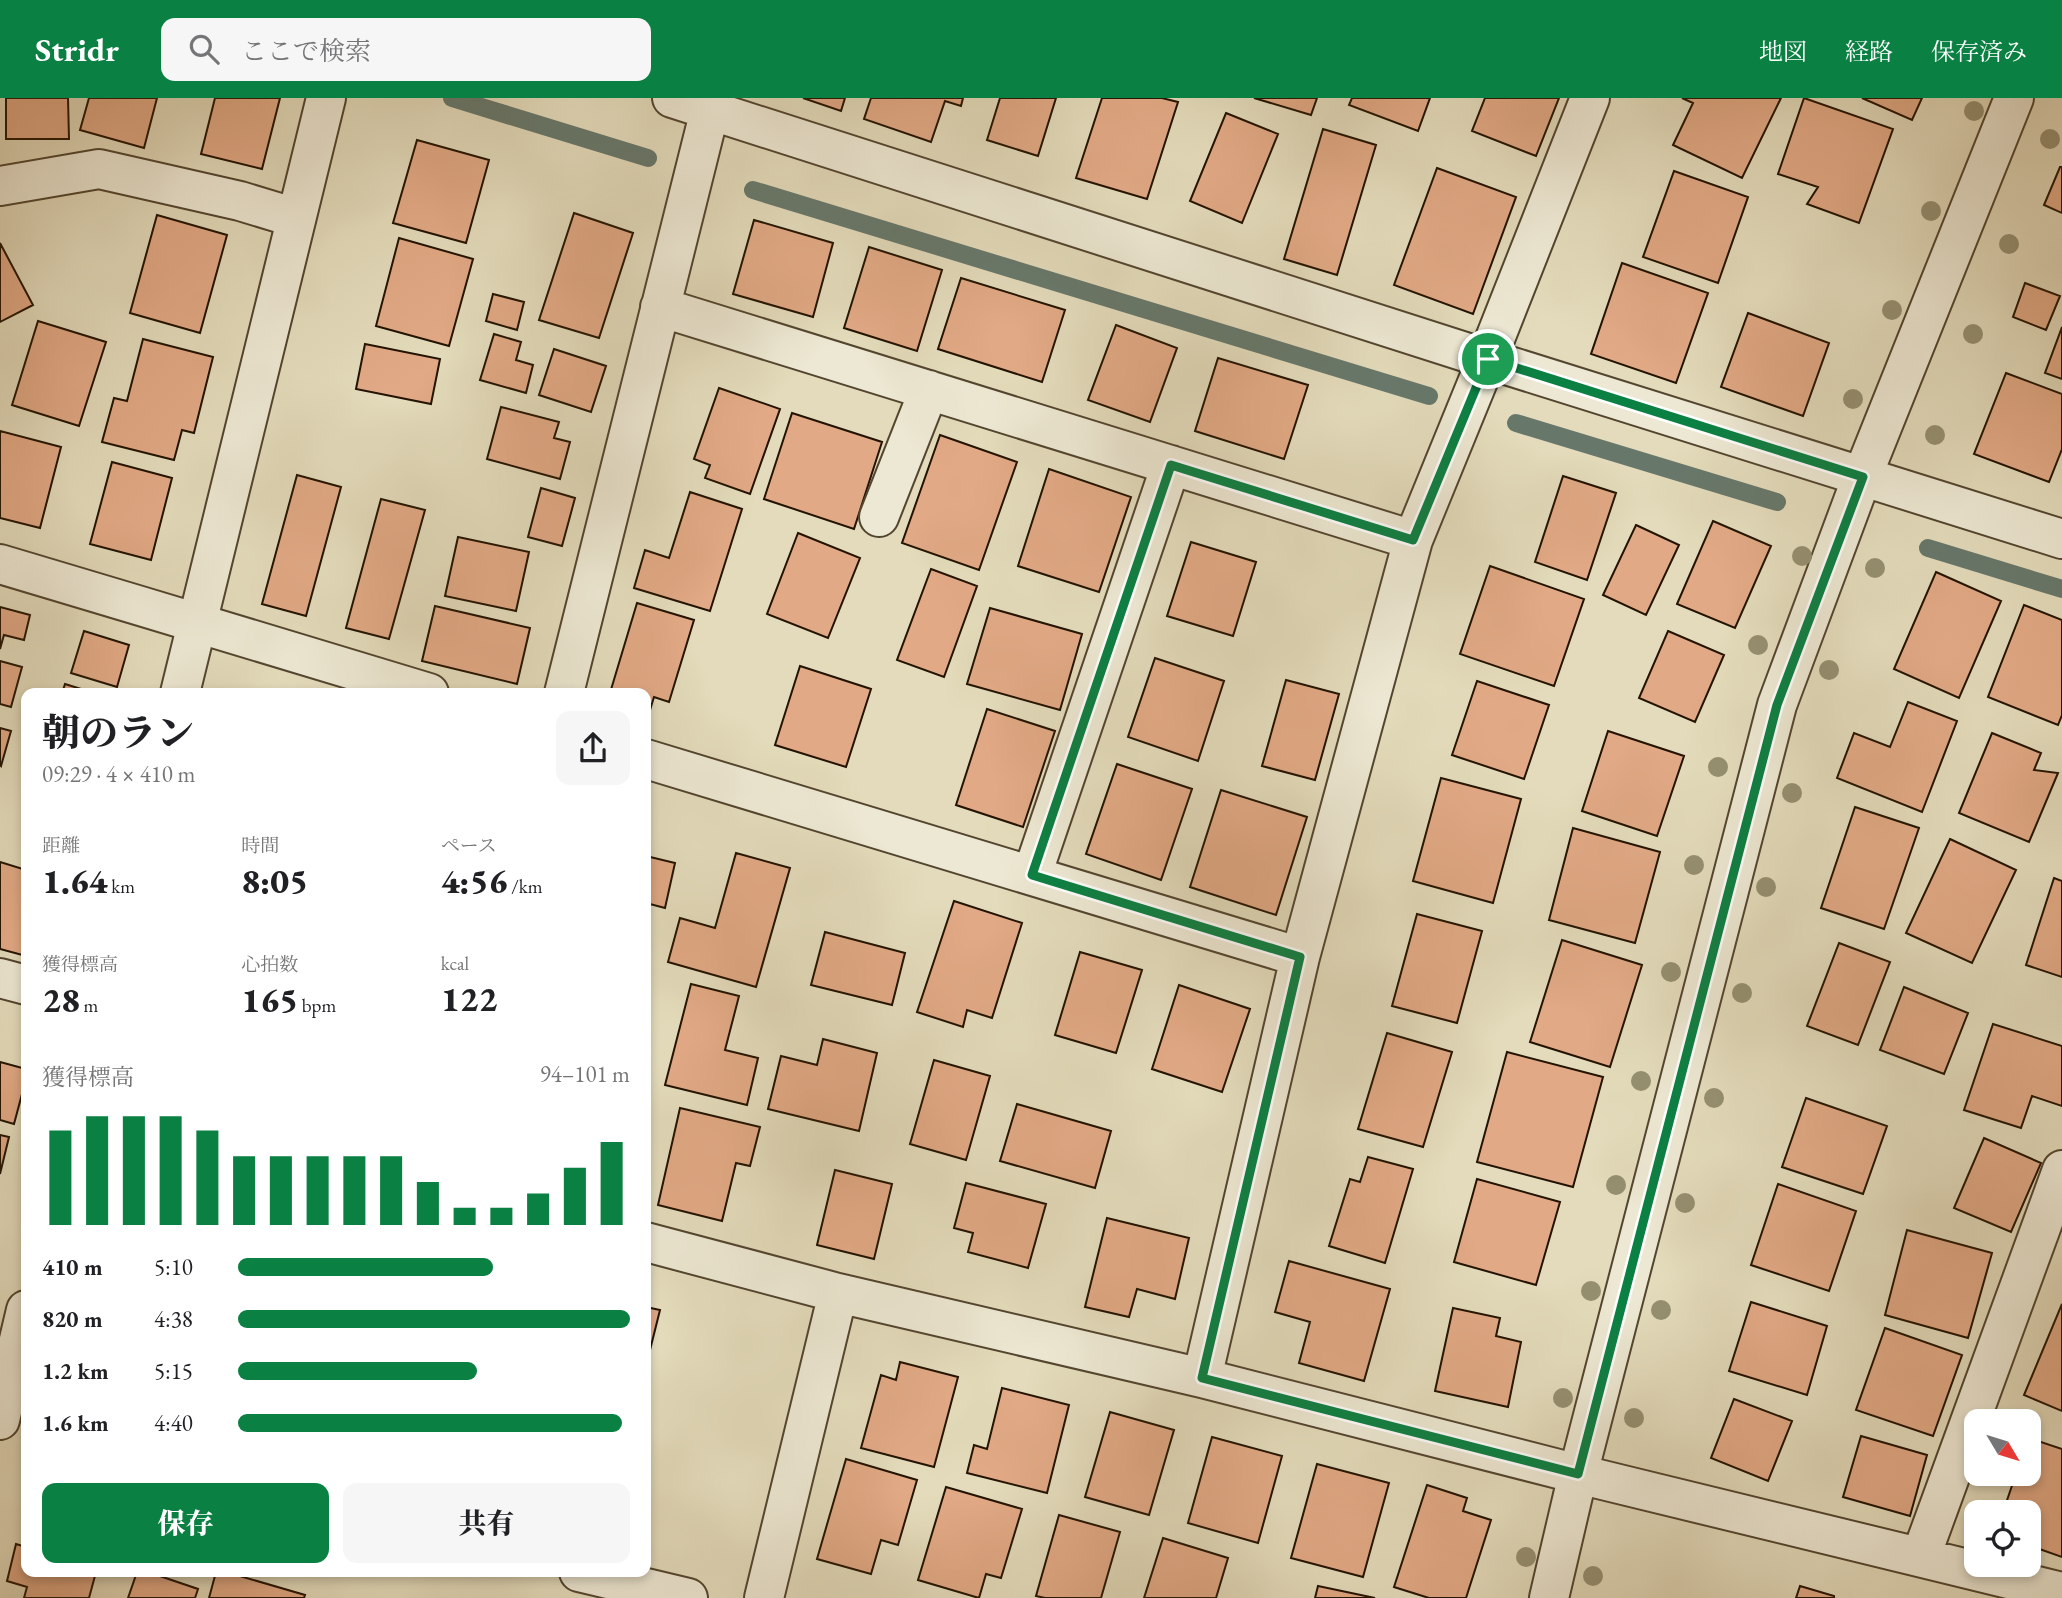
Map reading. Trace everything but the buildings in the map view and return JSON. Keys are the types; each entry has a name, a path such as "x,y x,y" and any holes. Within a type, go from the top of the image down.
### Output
{"street":[{"path":"181,688 326,98"},
{"path":"673,98 712,104 1488,359 2062,539"},
{"path":"1202,1378 1300,957 1413,540 1488,359 1590,98"},
{"path":"1549,1598 1578,1474 1777,705 1863,477 2014,98"},
{"path":"565,688 712,104"},
{"path":"0,186 99,169 240,201 296,218"},
{"path":"660,307 1413,540"},
{"path":"879,517 929,390"},
{"path":"1032,875 1171,465"},
{"path":"0,564 413,688"},
{"path":"651,761 1300,957"},
{"path":"0,978 21,984"},
{"path":"1921,1556 2062,1170"},
{"path":"651,1243 838,1293 1202,1378 1578,1474 2062,1592"},
{"path":"764,1598 838,1293"},
{"path":"0,1420 21,1331"},
{"path":"0,1429 21,1435"},
{"path":"600,1577 688,1598"}],"waterway":[{"path":"452,98 648,158"},
{"path":"753,190 1429,396"},
{"path":"1516,423 1777,502"},
{"path":"1928,548 2062,589"}],"route":[{"path":"1488,359 1863,477 1777,705 1578,1474 1202,1378 1300,957 1032,875 1171,465 1413,540 1488,359"}]}
